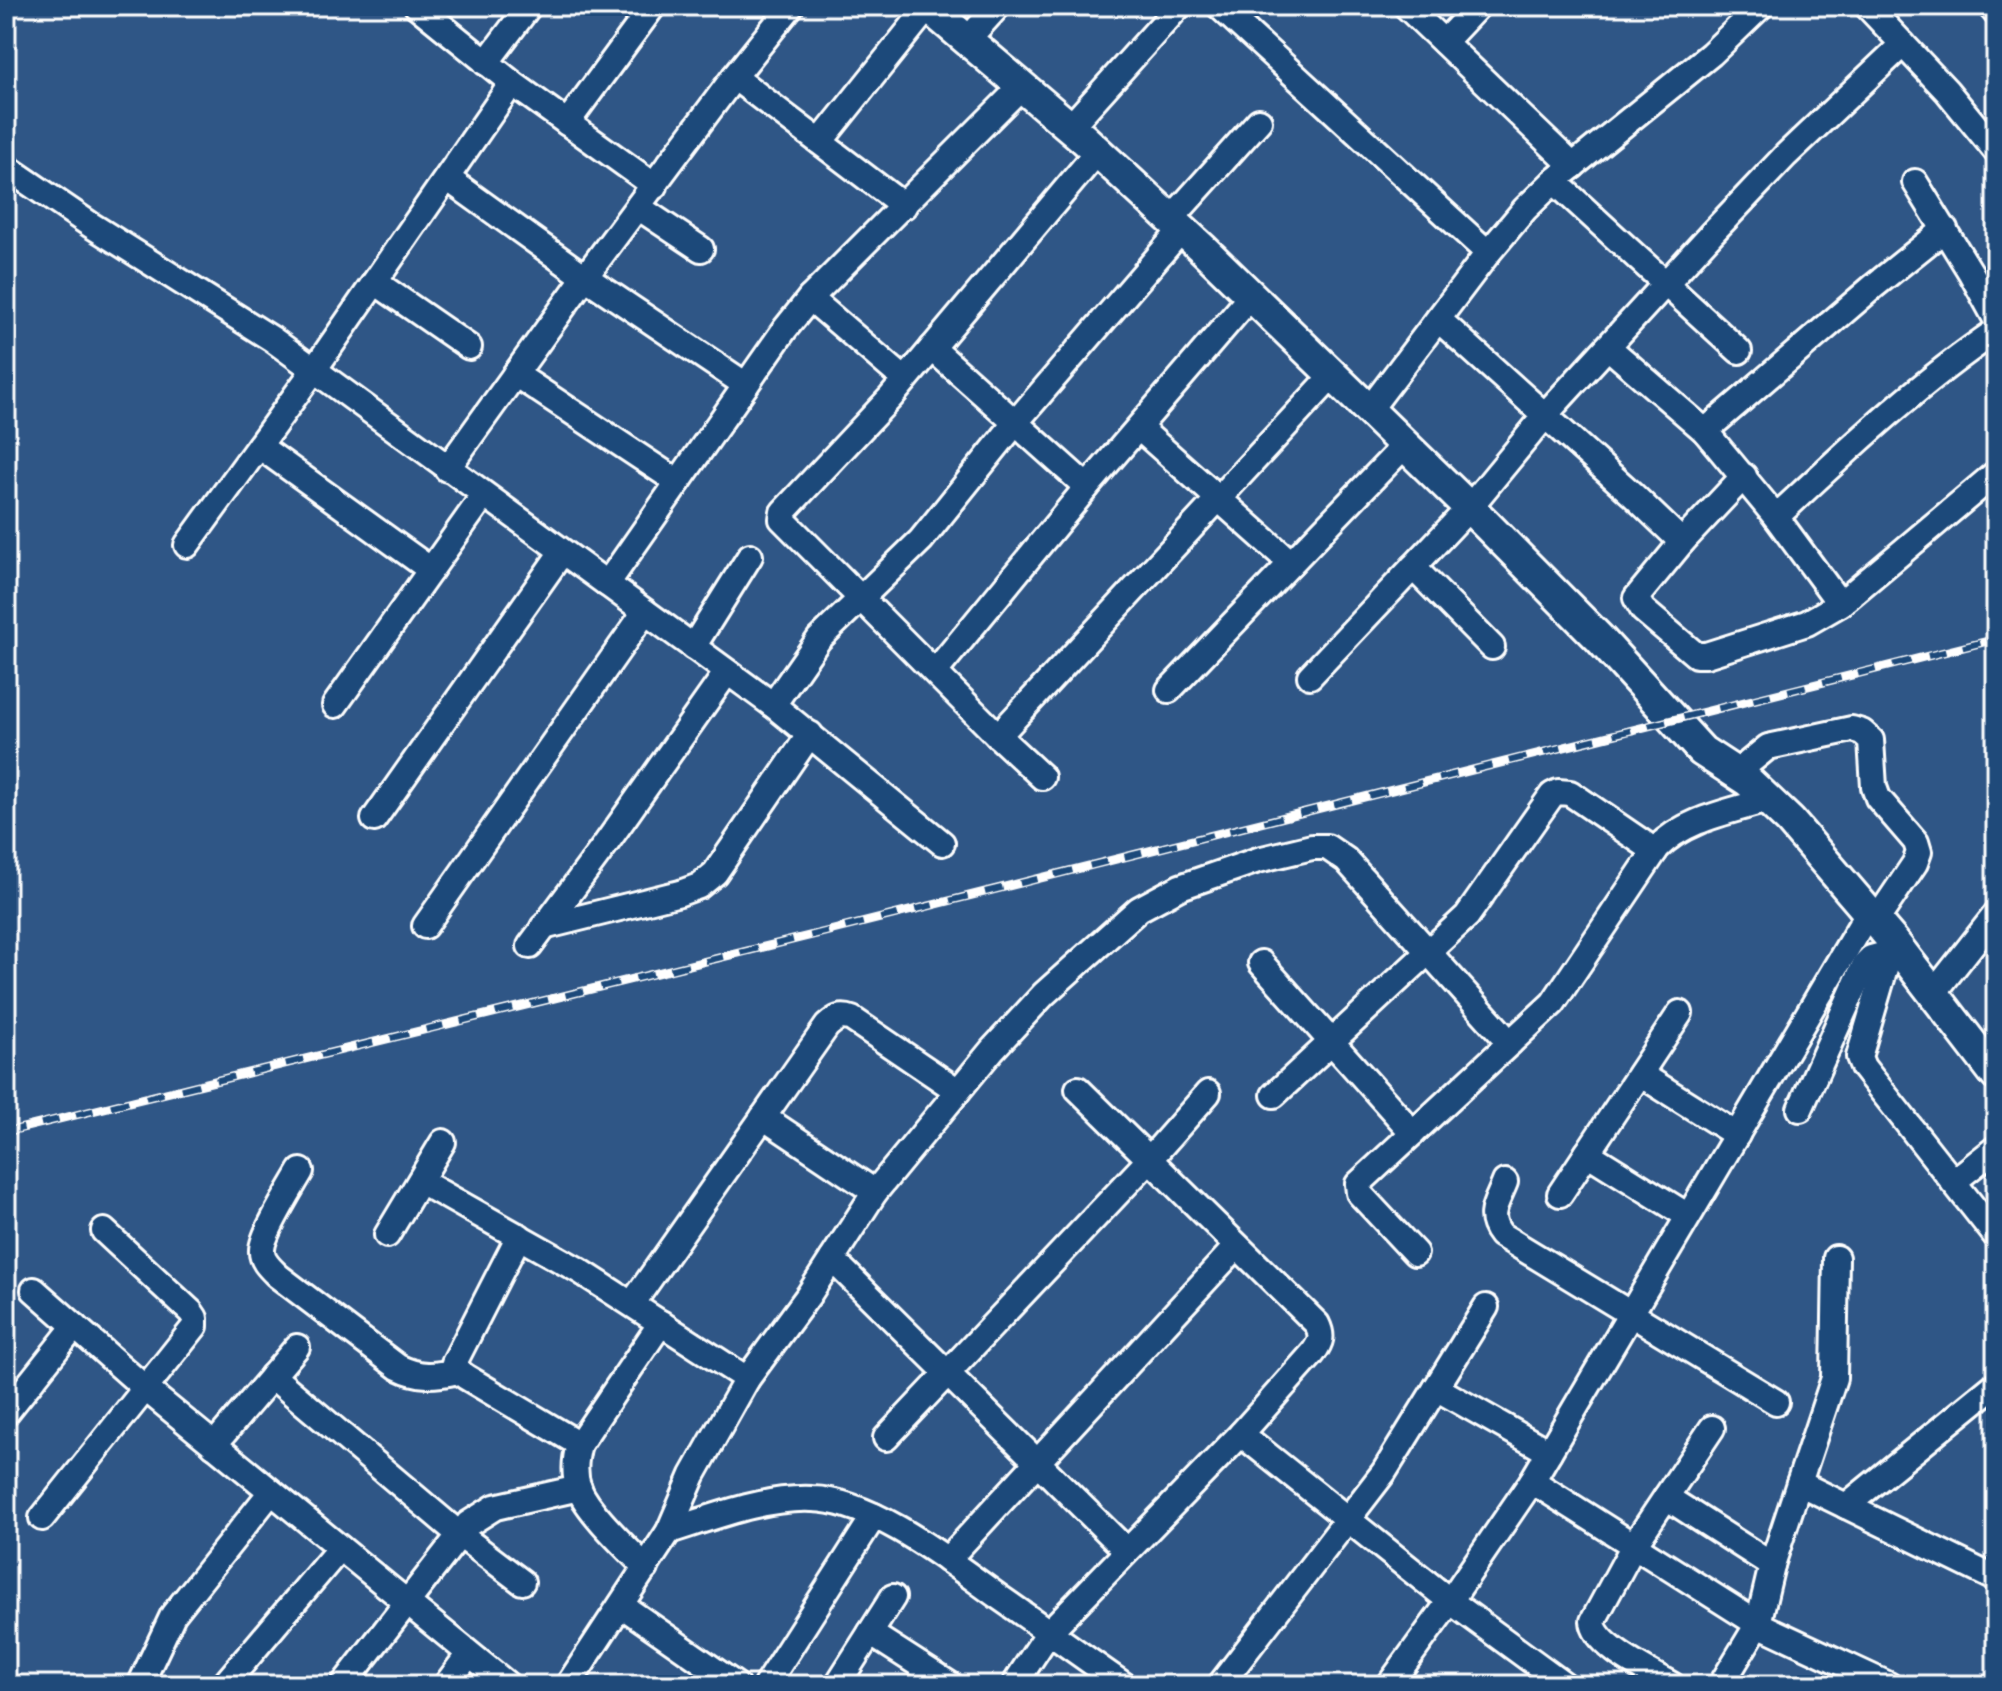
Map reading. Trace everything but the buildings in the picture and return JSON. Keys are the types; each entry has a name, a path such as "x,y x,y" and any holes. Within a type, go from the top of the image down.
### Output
{"main road":[{"path":"927,6 1098,151 1176,224 1599,638 1702,751 1736,773 1790,821 1996,1075"}],"street":[{"path":"417,6 512,83 655,186"},
{"path":"486,63 529,6"},
{"path":"567,123 653,6"},
{"path":"447,469 585,277 734,77 791,6"},
{"path":"820,142 927,6"},
{"path":"967,40 998,6"},
{"path":"1070,127 1179,6"},
{"path":"1219,6 1488,253"},
{"path":"1406,6 1444,42 1666,284 1739,351"},
{"path":"1444,42 1478,6"},
{"path":"1369,410 1525,209 1711,54 1761,6"},
{"path":"1867,6 1996,151"},
{"path":"1990,6 1996,13"},
{"path":"1310,676 1469,508 1545,415 1786,155 1903,44"},
{"path":"734,77 904,206"},
{"path":"187,545 314,370 512,83"},
{"path":"607,584 810,298 1022,86"},
{"path":"773,705 819,639 921,540 1259,121"},
{"path":"1042,777 782,519 783,512 905,380 1098,151"},
{"path":"6,167 91,225 272,339 773,705 942,843"},
{"path":"447,178 585,277 746,385"},
{"path":"1915,182 1996,319"},
{"path":"638,207 701,249"},
{"path":"1705,431 1945,229"},
{"path":"375,282 469,347"},
{"path":"935,672 1087,487 1251,296"},
{"path":"810,298 905,380"},
{"path":"1438,319 1682,542"},
{"path":"1776,517 1911,394 1996,331"},
{"path":"1608,347 1705,431 1776,517 1840,604"},
{"path":"932,348 1087,487"},
{"path":"515,374 678,482"},
{"path":"998,736 1333,375"},
{"path":"1139,428 1291,563"},
{"path":"259,446 431,570"},
{"path":"1169,690 1404,446"},
{"path":"1744,476 1682,542 1636,598 1643,610 1696,655 1706,655 1807,623 1840,604 1996,473"},
{"path":"335,705 484,495"},
{"path":"374,819 562,552"},
{"path":"693,647 750,556"},
{"path":"1413,567 1492,647"},
{"path":"425,926 645,612"},
{"path":"727,672 536,937 699,886 715,873 810,734"},
{"path":"1736,773 1768,747 1852,729 1862,732 1871,740 1874,787 1878,798 1916,842 1919,852 1800,1109"},
{"path":"1274,1095 1467,916 1552,795 1570,793 1655,851"},
{"path":"1415,1253 1359,1193 1358,1184 1553,1003 1668,836 1685,826 1767,800"},
{"path":"571,1681 669,1531 693,1475 747,1379 875,1192 958,1091 1044,994 1139,909 1180,887 1258,860 1312,847 1327,847 1346,860 1510,1043"},
{"path":"1933,994 1996,914"},
{"path":"1389,1685 1532,1481 1737,1135 1882,932"},
{"path":"1882,932 1859,1057 1863,1067 1996,1236"},
{"path":"1261,963 1413,1133"},
{"path":"1560,1194 1680,1013"},
{"path":"632,1304 827,1026 843,1016 852,1019 958,1091"},
{"path":"1640,1074 1737,1135"},
{"path":"1014,1685 1049,1632 1241,1434 1320,1345 1322,1335 1317,1324 1078,1089"},
{"path":"886,1438 1149,1160 1208,1093"},
{"path":"763,1117 875,1192"},
{"path":"387,1235 443,1142"},
{"path":"1953,1182 1996,1148"},
{"path":"1587,1153 1688,1216"},
{"path":"301,1171 265,1238 261,1252 265,1262 278,1276 398,1367 414,1375 430,1377 458,1371"},
{"path":"420,1181 632,1304 747,1379"},
{"path":"1505,1182 1491,1217 1493,1226 1501,1235 1776,1402"},
{"path":"42,1518 191,1335 195,1318 104,1231"},
{"path":"519,1236 454,1363 458,1371 579,1444"},
{"path":"947,1560 1237,1246"},
{"path":"1721,1685 1758,1624 1772,1565 1834,1378 1836,1258"},
{"path":"832,1259 1127,1551"},
{"path":"34,1290 146,1389 508,1685"},
{"path":"1220,1685 1384,1472 1486,1307"},
{"path":"646,1568 588,1504 579,1488 575,1458 579,1444 661,1323"},
{"path":"6,1413 75,1326"},
{"path":"214,1445 297,1347"},
{"path":"272,1376 460,1535 522,1582"},
{"path":"1846,1506 1996,1384"},
{"path":"1436,1388 1549,1452"},
{"path":"1672,1685 1615,1650 1594,1631 1593,1621 1634,1545 1712,1428"},
{"path":"1241,1434 1450,1601 1565,1685"},
{"path":"1532,1481 1758,1624 1889,1685"},
{"path":"1799,1483 1996,1579"},
{"path":"343,1685 468,1524 495,1507 579,1488"},
{"path":"140,1685 173,1615 271,1492"},
{"path":"1666,1497 1772,1565"},
{"path":"669,1531 740,1509 794,1499 815,1498 851,1506 874,1516 947,1560 1124,1685"},
{"path":"766,1685 874,1516"},
{"path":"224,1685 340,1548"},
{"path":"837,1685 893,1597"},
{"path":"621,1605 736,1685"},
{"path":"870,1633 951,1685"},
{"path":"446,1685 469,1654"}],"railway":[{"path":"6,1132 829,931 1996,639"}]}
